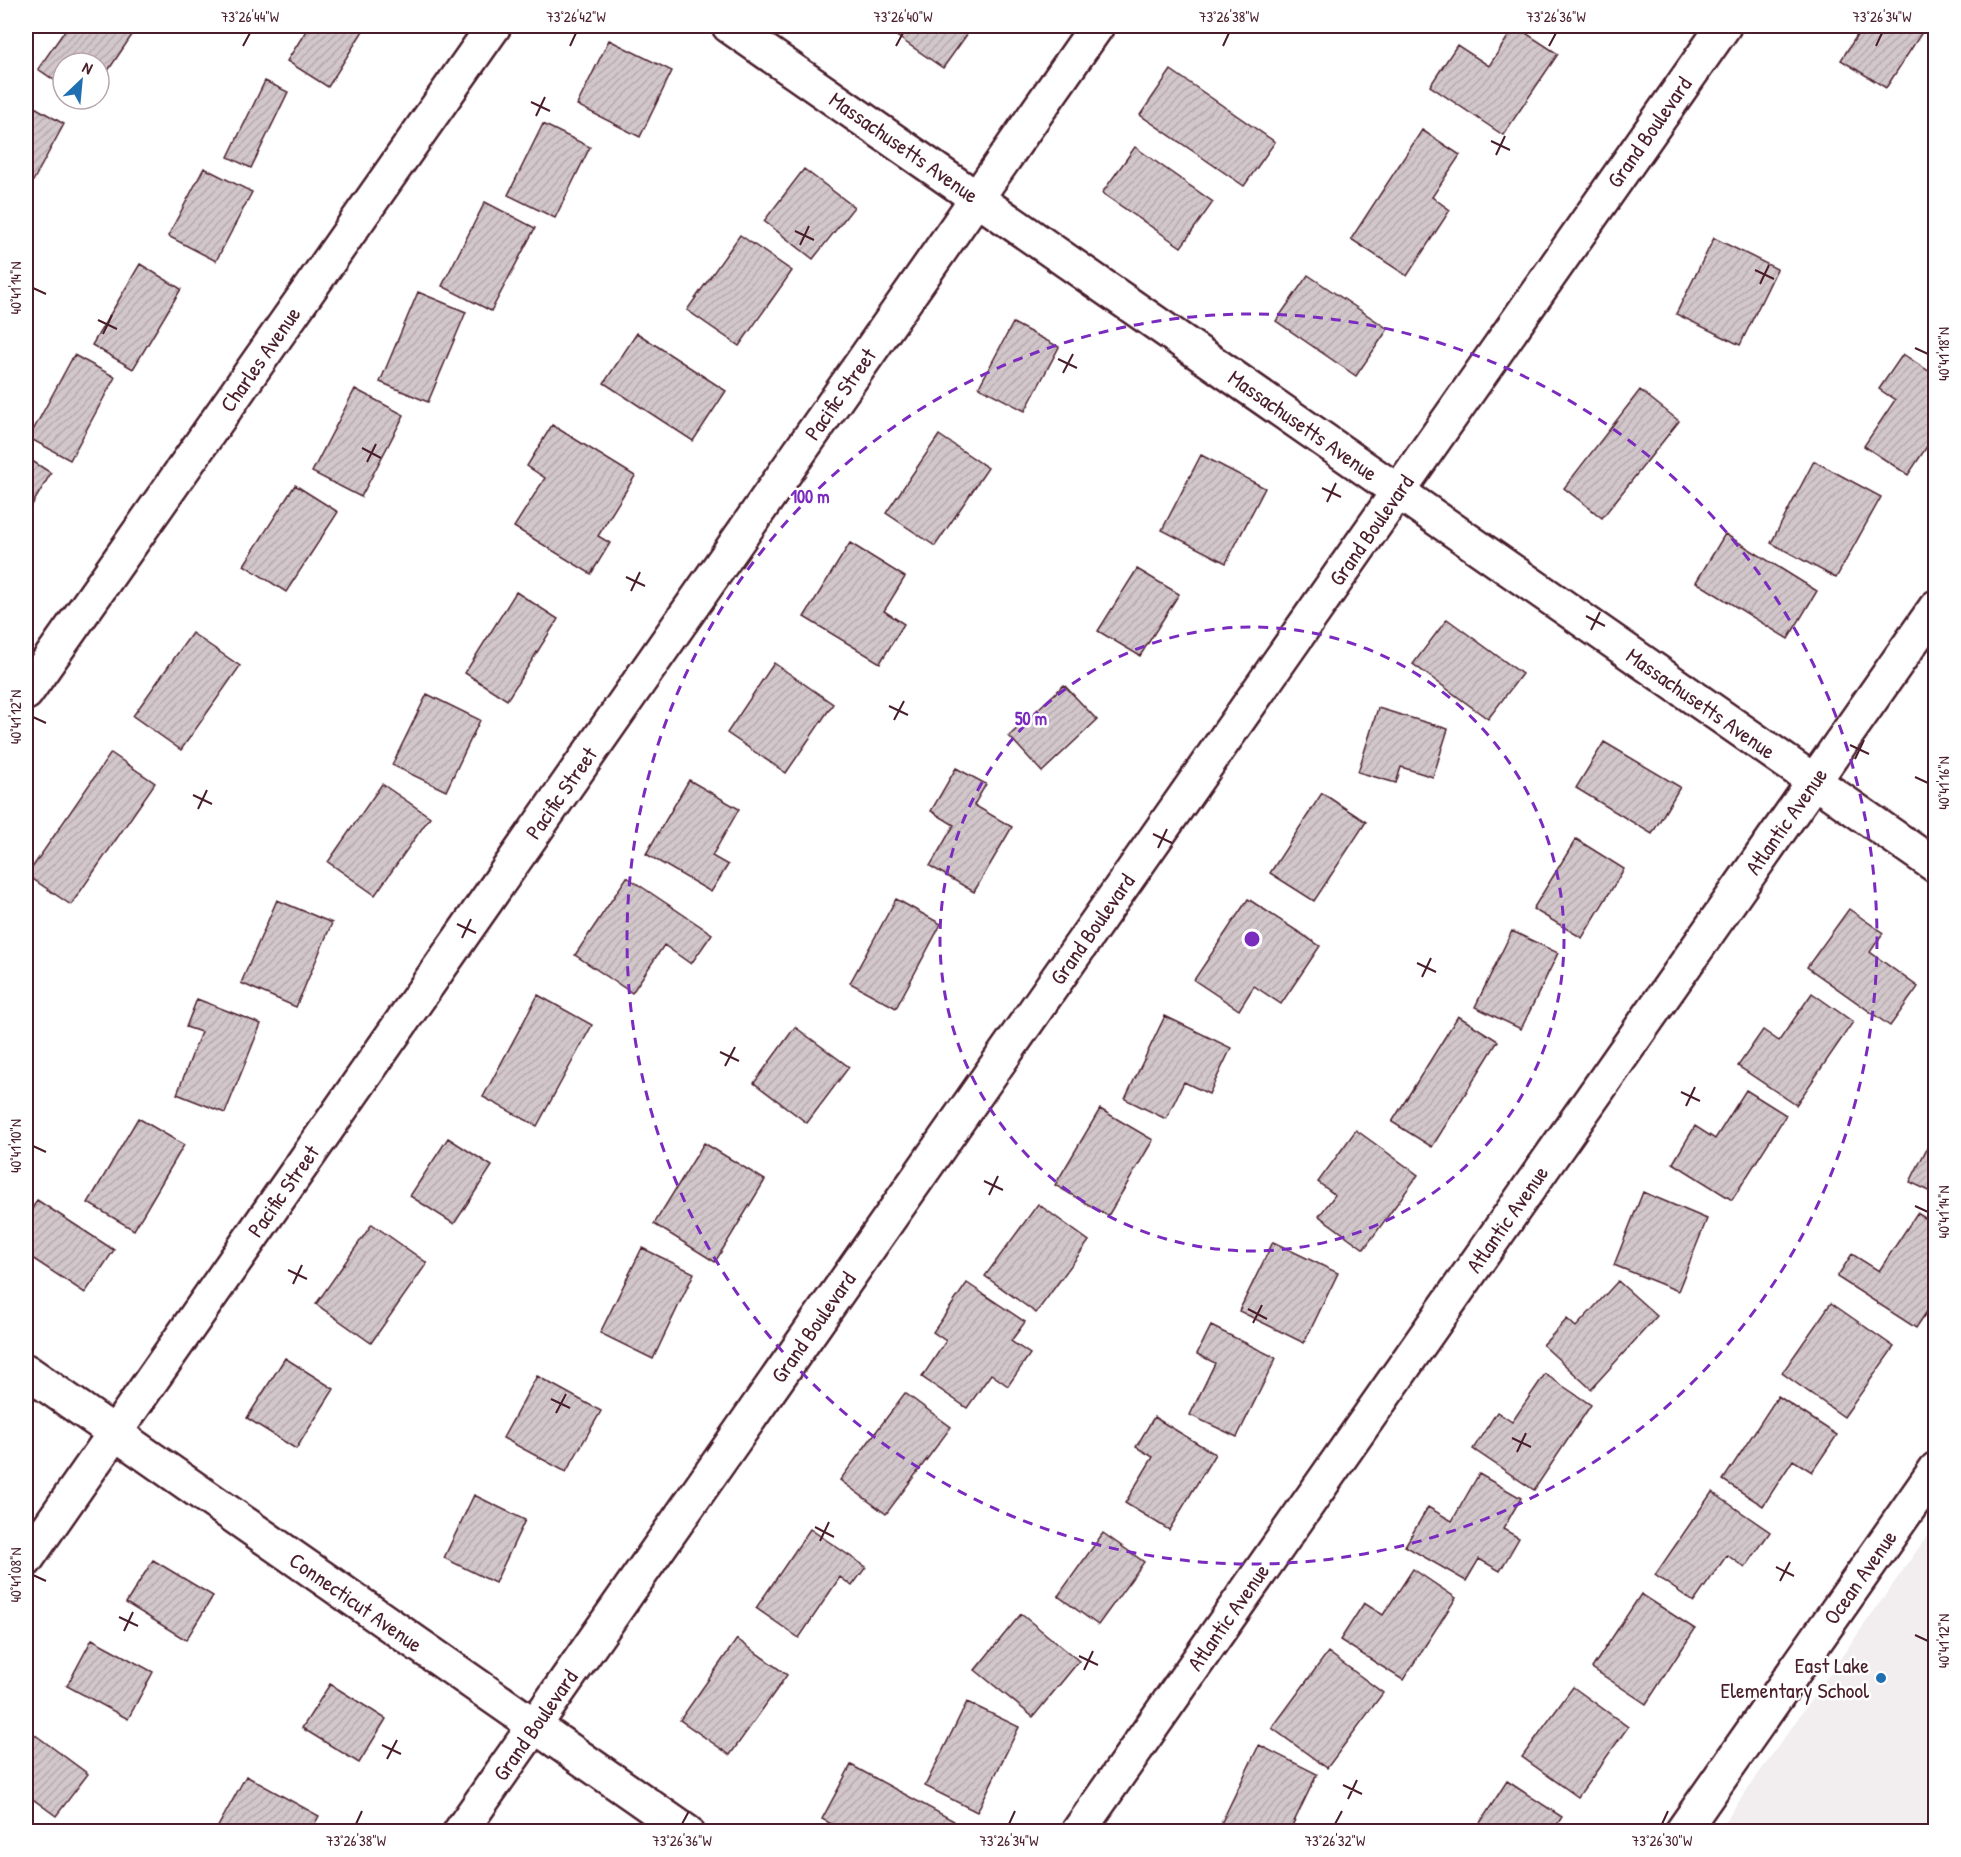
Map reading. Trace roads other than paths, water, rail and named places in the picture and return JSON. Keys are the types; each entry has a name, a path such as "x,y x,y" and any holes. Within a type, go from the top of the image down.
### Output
{"street":[{"name":"Charles Avenue","path":"26,693 494,26"},
{"name":"Massachusetts Avenue","path":"729,26 1935,866"},
{"name":"Pacific Street","path":"26,1560 1097,26"},
{"name":"Grand Boulevard","path":"460,1832 1724,26"},
{"name":"Atlantic Avenue","path":"1078,1832 1935,607"},
{"name":"Connecticut Avenue","path":"26,1371 687,1832"},
{"name":"Ocean Avenue","path":"1682,1832 1935,1469"}],"place":[{"name":"East Lake Elementary School","path":"1881,1678"}]}
